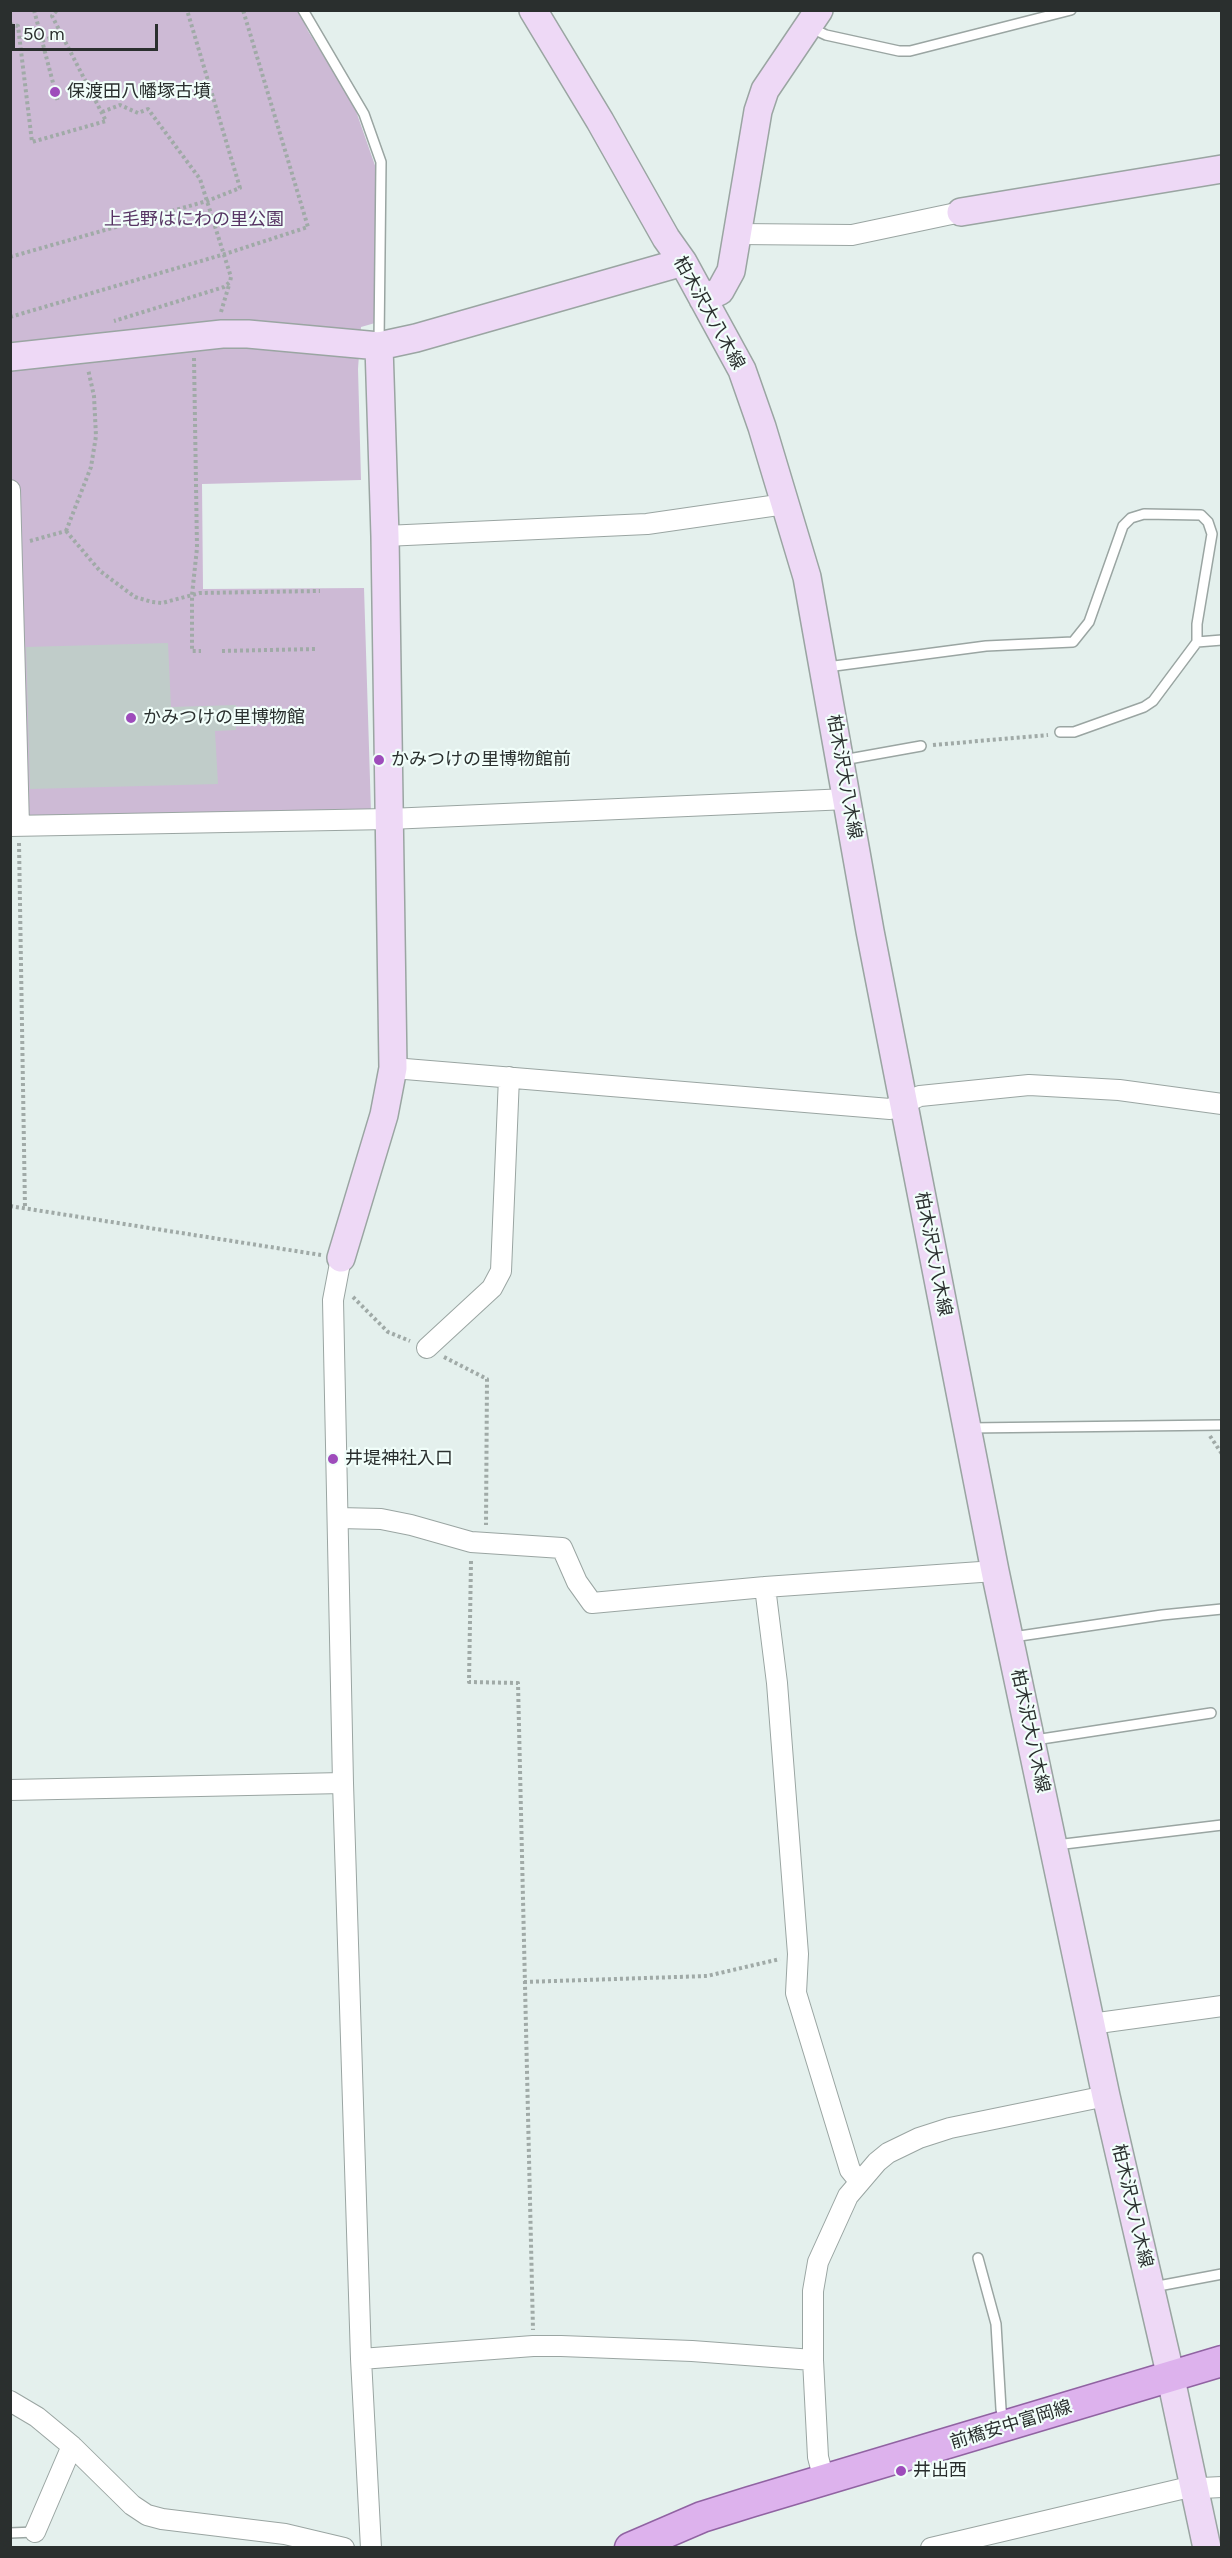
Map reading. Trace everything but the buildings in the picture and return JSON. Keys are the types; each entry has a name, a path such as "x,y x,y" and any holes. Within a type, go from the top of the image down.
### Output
{"main road":[{"name":"柏木沢大八木線","path":"533,10 600,121 666,238 683,261 742,369 807,577 903,1102 995,1571 1106,2096 1171,2377 1209,2487 1207,2547"},
{"path":"703,299 720,291 731,271 758,111 775,72 814,19"},
{"path":"961,212 1221,169"},
{"path":"10,357 222,334 273,336 379,346 406,341 683,261"},
{"path":"339,1270 384,1115 393,1068 385,536 379,346"},
{"name":"前橋安中富岡線","path":"630,2547 702,2517 1221,2361"}],"street":[{"path":"737,234 852,236 961,212"},
{"path":"10,490 15,826 389,819 848,799"},
{"path":"385,536 647,524 785,504"},
{"path":"393,1068 890,1109 920,1096 1029,1085 1119,1090 1221,1104"},
{"path":"427,1348 492,1288 501,1271 509,1077"},
{"path":"339,1270 333,1300 343,1783 361,2359 371,2547"},
{"path":"339,1518 381,1519 478,1543 562,1548 577,1582 592,1603 765,1587 995,1571"},
{"path":"765,1587 777,1683 798,1954 796,1993 850,2170 859,2181"},
{"path":"10,1790 343,1783"},
{"path":"1091,2024 1221,2006"},
{"path":"824,2480 818,2457 813,2360 815,2273 840,2213 859,2181 888,2153 936,2132 1106,2096"},
{"path":"361,2359 533,2346 681,2351 813,2360"},
{"path":"10,2401 37,2417 72,2446 132,2505 147,2515 162,2519 285,2534 344,2547"},
{"path":"35,2532 72,2446"},
{"path":"931,2547 1181,2489 1209,2487"}],"lane":[{"path":"303,10 364,114 381,162 379,346"},
{"path":"814,19 825,35 899,51 910,51 1071,10"},
{"path":"824,667 986,646 1073,642 1089,622 1124,526 1131,518 1144,514 1201,516 1208,522 1212,534 1197,624 1197,642 1153,701 1144,707 1074,732 1060,732"},
{"path":"1197,642 1221,640"},
{"path":"841,760 921,746"},
{"path":"967,1428 1174,1425 1208,1427 1221,1425"},
{"path":"1010,1638 1162,1615 1221,1609"},
{"path":"1032,1741 1211,1713"},
{"path":"1053,1845 1221,1825"},
{"path":"978,2258 996,2325 1001,2409 1005,2426"},
{"path":"1151,2288 1221,2274"},
{"path":"10,2533 35,2532"}],"path":[{"path":"34,10 58,102"},
{"path":"10,24 18,26 32,142 106,121 52,16 57,10"},
{"path":"10,257 207,201 240,188 187,10"},
{"path":"10,317 225,254 308,227 243,10"},
{"path":"42,41 62,33"},
{"path":"102,112 120,105 138,113 148,109 200,178 225,254 230,282 220,315 222,334"},
{"path":"111,322 224,287 230,282"},
{"path":"192,353 195,365 197,548 192,595 192,651 201,651"},
{"path":"66,531 91,467 96,436 94,396 87,363"},
{"path":"66,531 100,571 135,597 162,603 192,595 320,591"},
{"path":"12,542 25,543 66,531"},
{"path":"222,651 317,649"},
{"path":"921,746 1060,732"},
{"path":"15,826 25,1208"},
{"path":"10,1206 339,1270 388,1332 427,1348 486,1379 469,1683 518,1683 533,2346"},
{"path":"1208,1427 1211,1441 1221,1454"},
{"path":"524,1982 707,1976 798,1954"}],"green space":[{"name":"上毛野はにわの里公園","path":"10,11 299,11 308,31 356,111 378,174 375,323 361,327 358,369 361,480 202,484 203,589 364,588 371,812 11,820"}],"place":[{"name":"保渡田八幡塚古墳","path":"55,92"},
{"name":"かみつけの里博物館","path":"131,718"},
{"name":"かみつけの里博物館前","path":"379,760"},
{"name":"井堤神社入口","path":"333,1459"},
{"name":"井出西","path":"901,2471"}]}
